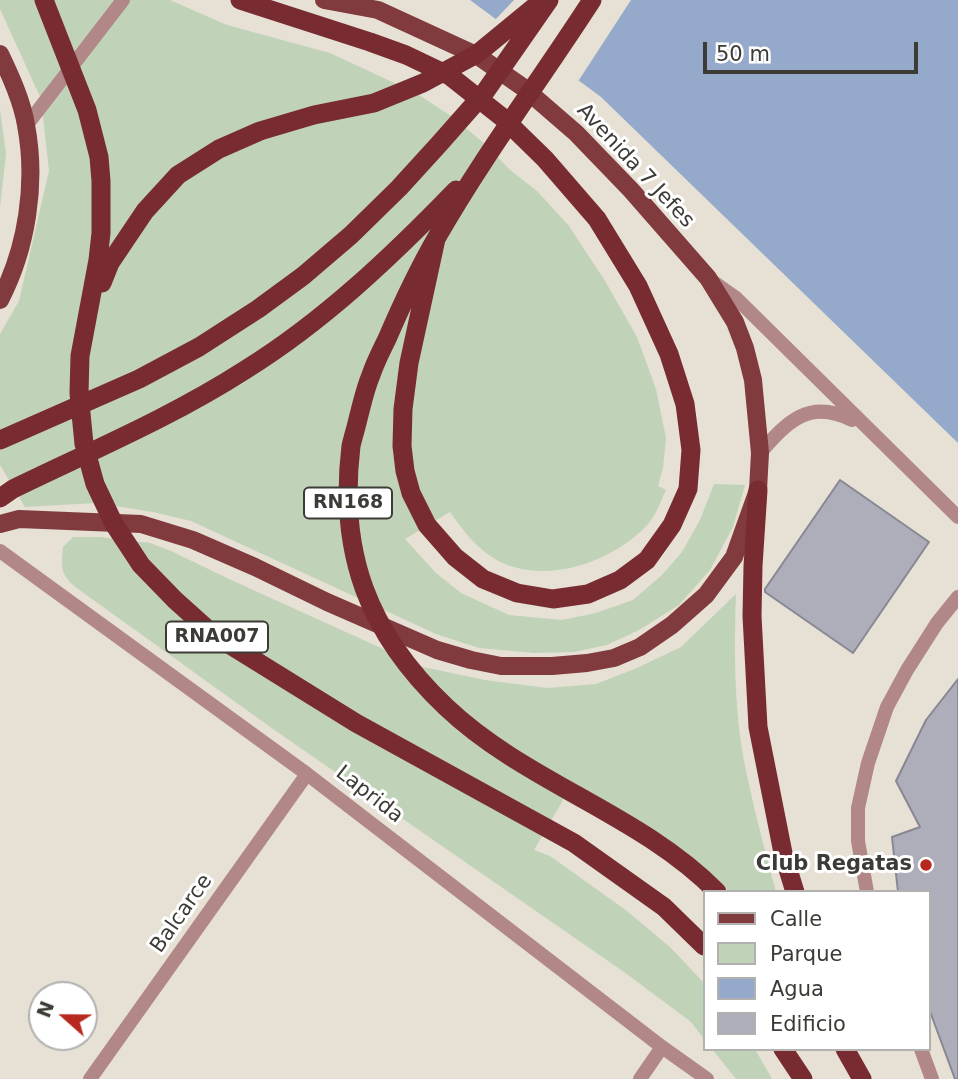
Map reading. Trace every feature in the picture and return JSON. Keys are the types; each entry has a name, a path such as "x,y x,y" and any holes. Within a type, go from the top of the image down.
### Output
{"highway":[{"path":"44,0 87,110 99,157 101,233 89,313"},
{"path":"240,0 406,55 450,76 503,118 545,159 597,219 638,286 669,354 685,404 691,450 688,489 672,525 647,560 620,580 588,594 553,598 517,593 483,579 455,556 427,526 411,493 401,446 409,363 436,239"},
{"path":"89,313 110,263 145,211 178,175 219,149 260,131 314,115 374,103 423,83 477,54 542,0"},
{"path":"0,440 139,379 199,347 258,309 303,275 352,235 399,188 485,92 549,0"},
{"name":"RN168","path":"593,0 482,165 436,239 370,376 352,443 347,494 352,547 373,613 415,674 446,707 479,734 558,786 637,830 681,860 715,890"},
{"path":"0,498 13,489 199,398 263,358 374,271 482,165"},
{"name":"RNA007","path":"89,313 80,356 79,393 84,444 95,484 114,524 141,565 214,635 402,749 575,843 664,907 702,944"},
{"path":"758,490 752,566 752,616 758,727 783,853 793,890"},
{"path":"784,1051 803,1079"},
{"path":"846,1051 862,1079"}],"main road":[{"name":"Avenida 7 Jefes","path":"0,524 19,519 141,524 193,540 438,650 501,666 587,663 614,658 640,647 672,625 706,595 734,557 758,490 760,453 753,380 745,348 735,322 708,278 586,142 524,88 478,56 378,10 324,0"},
{"path":"0,54 18,94 26,126 30,173 22,244 0,300"}],"street":[{"path":"26,126 123,0"},
{"path":"708,278 736,298 958,517"},
{"path":"760,453 789,423 808,413 838,413 866,428"},
{"name":"Laprida","path":"0,551 307,774 707,1079"},
{"path":"867,890 858,841 858,808 868,763 887,706 937,623 958,597"},
{"name":"Balcarce","path":"90,1079 307,774"},
{"path":"640,1079 663,1047"},
{"path":"922,1051 932,1079"}],"green space":[{"path":"0,0 170,0 227,25 330,53 416,93 454,118 537,191 569,226 637,337 656,389 666,438 658,486 666,490 651,520 634,538 597,559 556,570 534,571 495,559 476,544 450,512 405,539 436,573 461,593 509,615 562,620 596,613 633,600 662,575 682,552 700,520 714,484 745,485 733,527 710,570 679,605 639,630 607,645 574,652 534,653 479,648 436,634 191,521 96,503 25,507 0,465 0,334 19,301 49,171 41,99 0,9"},
{"path":"0,109 6,154 0,207"},
{"path":"73,537 150,543 423,667 485,680 547,688 596,684 681,647 736,594 735,675 740,736 750,790 775,890 727,890 669,844 573,783 534,850 550,856 627,911 671,948 702,981 702,1036 691,1022 624,972 273,729 78,589 65,575 62,566 63,547"},
{"path":"714,1051 756,1051 772,1079 736,1079"}],"water":[{"path":"470,0 958,0 958,443 601,97"}],"pier":[{"path":"514,0 631,0 577,83 493,22"}],"building":[{"path":"840,480 929,542 853,653 765,592"},
{"name":"Club Regatas","path":"958,679 958,1079 955,1079 930,1011 930,890 898,890 892,837 920,827 896,781 926,720"}],"place":[{"name":"Club Regatas","path":"926,865"}]}
